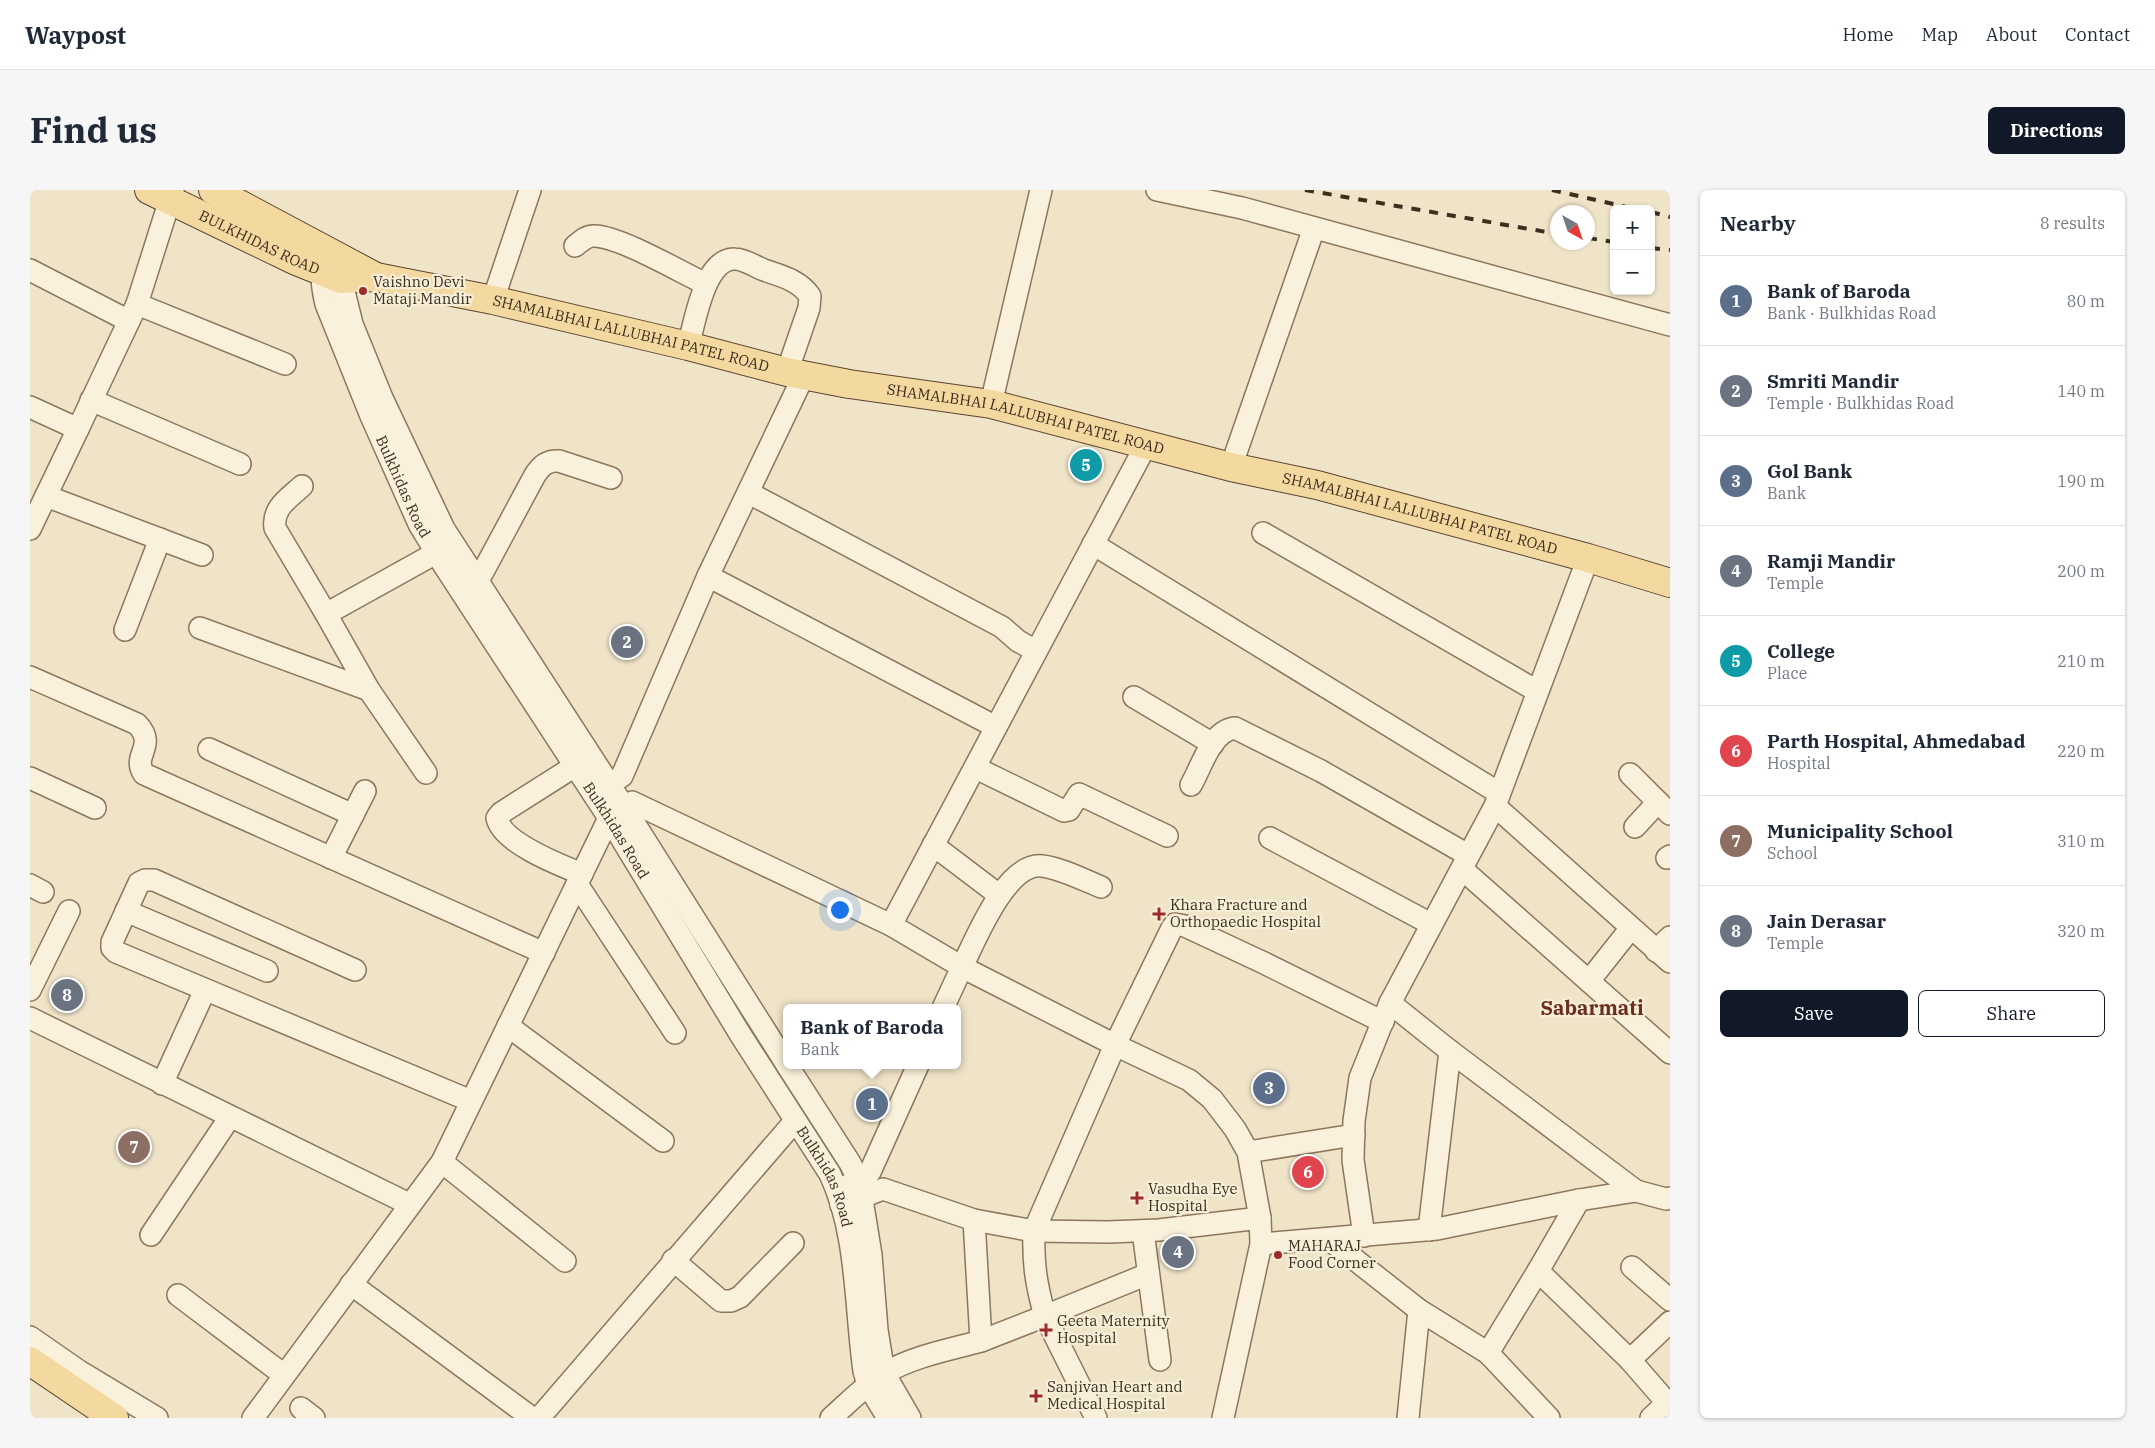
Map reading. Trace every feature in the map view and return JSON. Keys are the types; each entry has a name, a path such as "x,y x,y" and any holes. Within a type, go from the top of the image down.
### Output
{"main road":[{"path":"212,190 335,265"},
{"name":"BULKHIDAS ROAD","path":"164,194 294,260 335,265"},
{"name":"SHAMALBHAI LALLUBHAI PATEL ROAD","path":"335,265 376,277 493,300 795,373 849,384 991,404 1230,467 1317,486 1588,558 1670,583"},
{"path":"30,1361 114,1418"}],"street":[{"path":"493,300 530,190"},
{"path":"991,404 1041,190"},
{"path":"1157,190 1242,208 1670,325"},
{"path":"30,529 133,312 164,194"},
{"path":"1230,467 1314,228"},
{"path":"575,246 585,238 594,236 622,243 706,284"},
{"path":"335,265 352,324 382,398 444,529 447,558 478,581 489,616 601,790 622,776 708,576 749,493 795,373 810,296 798,283 736,259 725,261 714,270 706,284 688,346"},
{"path":"30,270 133,312 285,364"},
{"path":"92,400 240,464"},
{"path":"30,407 78,429"},
{"path":"891,925 1146,445"},
{"path":"478,581 542,465 552,461 559,461 611,478"},
{"path":"302,486 276,511 274,518 275,528 369,690 426,773"},
{"path":"749,493 1002,627 1018,641 1036,651"},
{"path":"46,496 202,555"},
{"path":"1263,533 1537,691"},
{"path":"125,630 160,539"},
{"path":"1093,544 1497,799 1631,928 1665,950"},
{"path":"326,614 447,558"},
{"name":"Bulkhidas Road","path":"447,558 489,616 575,766 601,790 783,1059"},
{"path":"1364,1236 1353,1160 1360,1078 1387,1012 1497,799 1588,558"},
{"path":"708,576 996,728"},
{"path":"200,628 369,690"},
{"path":"30,677 136,724 144,732 146,739 140,762 141,770 144,774 544,953"},
{"path":"1134,697 1213,744"},
{"path":"1191,785 1217,736 1226,729 1235,728 1322,771 1465,862 1589,981 1670,1053"},
{"path":"210,749 353,815"},
{"path":"575,766 501,813 497,818 501,828 510,836 579,879 675,1033"},
{"path":"976,768 1064,811 1070,810 1079,794 1167,836"},
{"path":"1630,774 1664,808 1635,827"},
{"path":"30,778 95,808"},
{"path":"331,858 365,791"},
{"path":"253,1418 409,1204 442,1162 579,879 616,813 632,802 891,925 962,967 1115,1045 1189,1080 1212,1099 1248,1152 1260,1218 1262,1244 1223,1418"},
{"name":"Bulkhidas Road","path":"616,813 795,1121 830,1174 839,1197 851,1256 858,1334 876,1379 888,1418"},
{"path":"1270,838 1431,924"},
{"path":"933,845 999,895"},
{"path":"945,1004 999,895 1020,873 1041,866 1101,887"},
{"path":"355,970 154,880 145,880 139,883 112,942 112,948 116,952 471,1101"},
{"path":"30,990 69,911"},
{"path":"126,911 267,971"},
{"path":"1096,1418 1046,1316 1036,1283 1033,1261 1034,1231 1115,1045 1175,924 1185,926 1262,962 1387,1012 1450,1050 1636,1191 1669,1201"},
{"path":"1589,981 1631,928"},
{"path":"162,1084 205,990"},
{"path":"30,1018 409,1204"},
{"path":"508,1026 663,1141"},
{"path":"1429,1230 1450,1050"},
{"name":"Bulkhidas Road","path":"790,1069 850,1163 860,1189 871,1255 877,1330 876,1379 910,1418"},
{"path":"860,1189 870,1172 916,1069"},
{"path":"151,1235 230,1117"},
{"path":"539,1418 673,1260 795,1121"},
{"path":"1248,1152 1354,1135"},
{"path":"442,1162 566,1261"},
{"path":"839,1197 860,1189 883,1189 974,1220 1034,1231 1143,1231 1260,1218"},
{"path":"1262,1244 1330,1240 1429,1230 1579,1200 1636,1191"},
{"path":"1488,1353 1579,1200"},
{"path":"974,1220 981,1341"},
{"path":"1143,1231 1160,1360"},
{"path":"1330,1240 1419,1310 1488,1353 1549,1418"},
{"path":"673,1260 721,1301 731,1301 740,1297 793,1243"},
{"path":"1632,1267 1670,1300"},
{"path":"1538,1271 1630,1360 1669,1405 1651,1418"},
{"path":"831,1418 876,1379 918,1359 981,1341 1148,1274"},
{"path":"350,1284 532,1418"},
{"path":"178,1295 284,1375"},
{"path":"1408,1418 1419,1310"},
{"path":"1630,1360 1670,1322"},
{"path":"30,1337 80,1371 157,1418"}],"railway":[{"path":"1305,190 1550,233"},
{"path":"1552,190 1618,205"},
{"path":"1655,213 1670,217"},
{"path":"1595,239 1610,241"},
{"path":"1655,248 1670,250"}],"place":[{"name":"Vaishno Devi Mataji Mandir","path":"363,291"},
{"name":"College","path":"1086,465"},
{"name":"Smriti Mandir","path":"627,642"},
{"name":"Khara Fracture and Orthopaedic Hospital","path":"1159,914"},
{"name":"Jain Derasar","path":"67,995"},
{"name":"Gol Bank","path":"1269,1088"},
{"name":"Bank of Baroda","path":"872,1104"},
{"name":"Municipality School","path":"134,1147"},
{"name":"Parth Hospital, Ahmedabad","path":"1308,1172"},
{"name":"Vasudha Eye Hospital","path":"1137,1198"},
{"name":"Ramji Mandir","path":"1178,1252"},
{"name":"MAHARAJ Food Corner","path":"1278,1255"},
{"name":"Geeta Maternity Hospital","path":"1046,1330"},
{"name":"Sanjivan Heart and Medical Hospital","path":"1036,1396"}],"district":[{"name":"Sabarmati","path":"1592,1008"}]}
